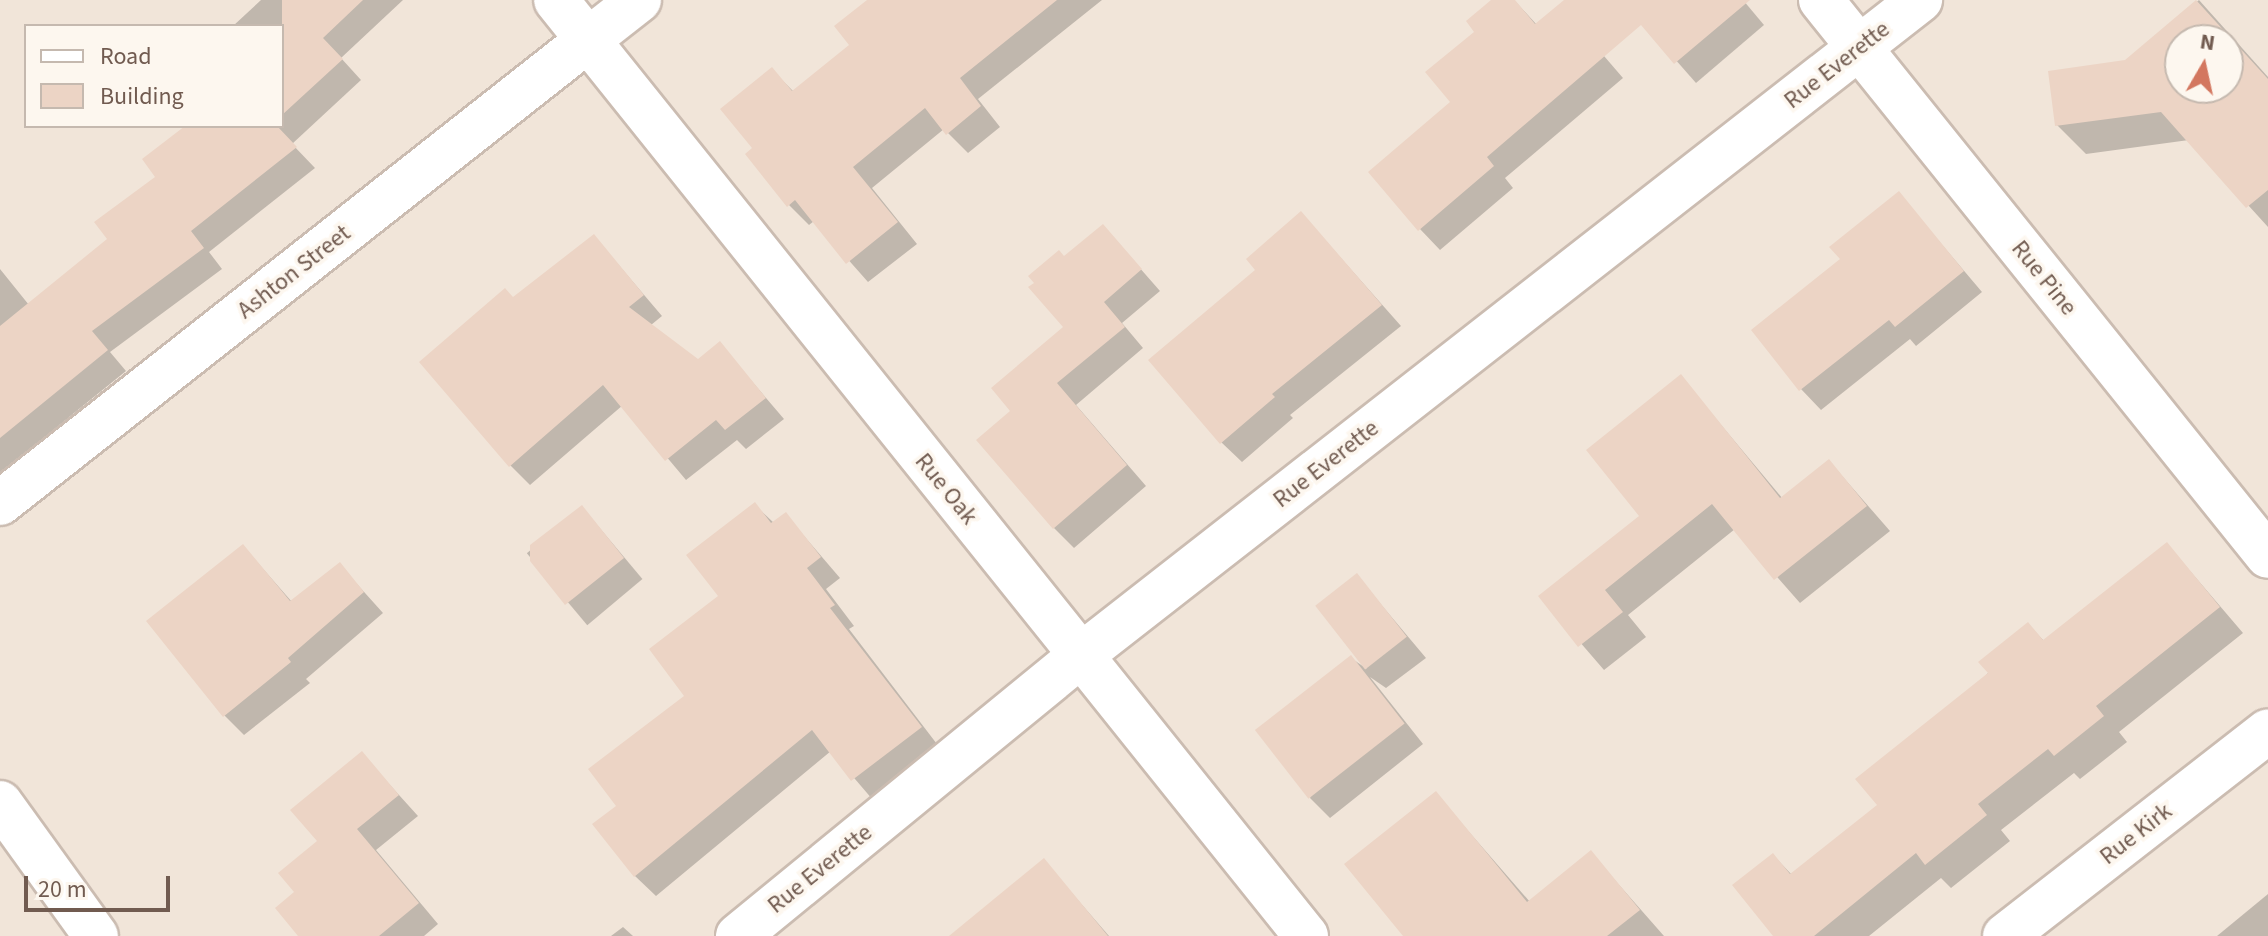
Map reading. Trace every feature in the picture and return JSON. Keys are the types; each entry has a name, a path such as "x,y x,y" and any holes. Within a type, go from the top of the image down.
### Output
{"street":[{"name":"Rue Oak","path":"556,0 1306,936"},
{"name":"Ashton Street","path":"0,503 639,0"},
{"name":"Rue Pine","path":"1821,0 2268,556"},
{"name":"Rue Everette","path":"738,936 1080,656 1920,0"},
{"name":"Rue Kirk","path":"2005,936 2268,731"},
{"path":"0,803 96,936"}],"shaded area":[{"path":"0,0 2268,0 2268,936 0,936"}],"building":[{"path":"282,0 363,0 323,38 343,59 284,113 284,24"},
{"path":"867,0 1057,0 960,78 981,106 946,135 925,108 853,167 898,222 846,264 795,200 787,207 745,154 752,148 720,109 772,67 792,91 849,45 834,26"},
{"path":"1491,0 1515,0 1535,24 1564,0 1750,0 1674,64 1641,25 1487,157 1494,166 1418,231 1368,172 1450,102 1425,72 1474,32 1466,21"},
{"path":"2196,0 2218,24 2168,24"},
{"path":"2164,27 2164,104 2244,104 2244,53 2268,79 2268,190 2246,208 2161,112 2055,126 2048,71 2125,60"},
{"path":"182,128 279,128 297,147 191,231 204,248 92,331 108,350 0,438 0,326 107,239 94,222 155,177 142,159"},
{"path":"1899,191 1964,271 1895,327 1889,320 1799,391 1751,330 1840,259 1829,247"},
{"path":"1301,211 1382,305 1272,394 1275,397 1220,444 1148,360 1255,270 1246,259"},
{"path":"1103,224 1142,269 1104,302 1125,327 1057,383 1127,465 1053,529 976,440 1010,411 991,388 1063,327 1028,287 1034,283 1028,276 1059,250 1064,256"},
{"path":"594,234 644,295 629,307 698,359 720,341 766,398 725,430 716,420 665,461 603,385 509,467 419,362 505,288 513,297"},
{"path":"1681,374 1780,498 1829,459 1867,506 1774,580 1712,504 1605,590 1623,612 1578,647 1538,596 1639,516 1586,450"},
{"path":"755,502 771,523 786,512 821,557 807,568 835,605 830,608 922,727 851,781 812,730 634,877 592,824 616,806 588,769 684,696 649,649 718,596 686,555"},
{"path":"582,505 624,558 565,605 530,561 530,545"},
{"path":"2167,542 2220,607 2096,706 2104,716 2054,756 2048,749 1978,804 1987,815 1925,865 1916,853 1814,936 1773,936 1732,885 1773,853 1790,874 1877,805 1855,779 1988,673 1978,662 2028,622 2043,640"},
{"path":"243,544 290,601 340,562 364,592 288,658 291,662 223,717 146,621"},
{"path":"1357,573 1407,637 1365,669 1315,606"},
{"path":"1351,655 1405,724 1308,799 1255,730"},
{"path":"362,751 399,795 357,829 419,903 379,936 298,936 275,908 294,892 278,873 317,841 290,810"},
{"path":"1436,791 1527,902 1591,850 1640,910 1607,936 1403,936 1344,864"},
{"path":"1044,858 1108,936 949,936"}]}
